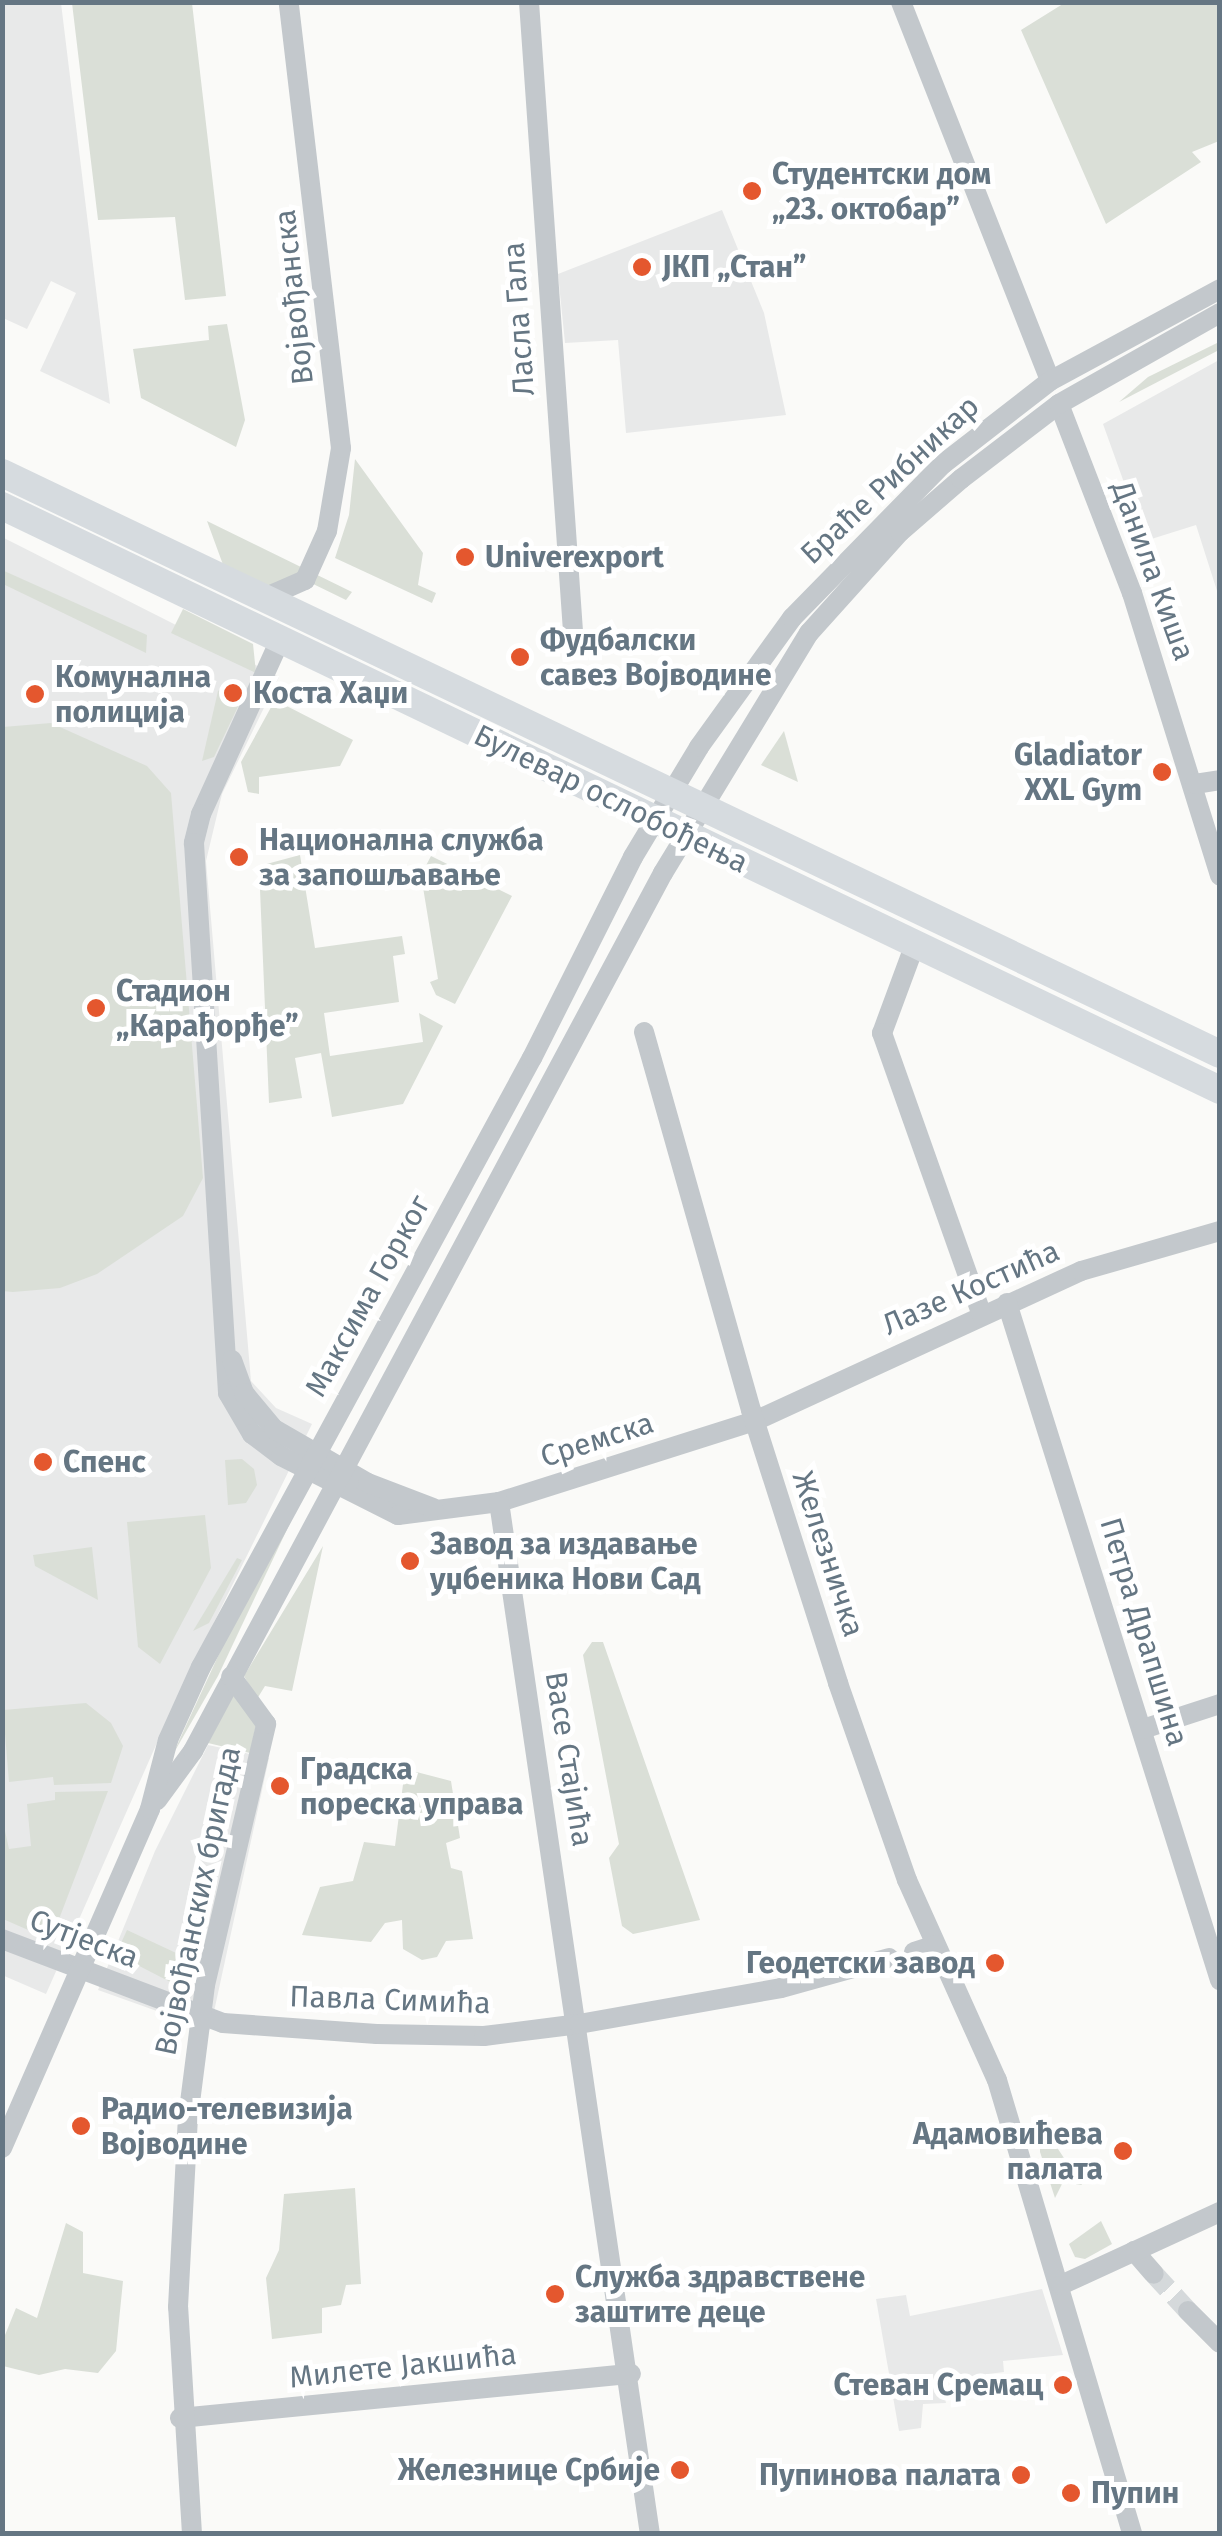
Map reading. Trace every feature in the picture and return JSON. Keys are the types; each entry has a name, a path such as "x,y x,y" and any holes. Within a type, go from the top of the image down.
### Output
{"main road":[{"name":"Булевар ослобођења","path":"2,472 1220,1054"},
{"name":"Булевар ослобођења","path":"2,506 1220,1090"}],"street":[{"name":"Војвођанска","path":"289,2 341,448 327,530 305,580"},
{"name":"Ласла Гала","path":"529,2 573,632"},
{"path":"901,2 1050,381"},
{"name":"Браће Рибникар","path":"656,819 761,657 828,578 943,464 1050,381 1220,289"},
{"name":"Браће Рибникар","path":"685,834 779,676 838,598 900,532 1059,404 1220,313"},
{"name":"Данила Киша","path":"1059,404 1132,593 1196,784 1220,876"},
{"path":"264,598 305,580 322,626"},
{"name":"Сремска","path":"280,640 201,814 194,842 227,1344 255,1410 310,1462 398,1515 456,1511 499,1502 755,1421"},
{"path":"1196,784 1220,780"},
{"name":"Максима Горког","path":"2,2148 150,1809 174,1725 310,1462 656,819"},
{"name":"Максима Горког","path":"150,1809 192,1751 685,834"},
{"path":"916,944 882,1033 982,1314"},
{"name":"Железничка","path":"644,1032 755,1421 838,1682 936,1945 997,2080 1132,2534"},
{"name":"Лазе Костића","path":"755,1421 1081,1271 1220,1230"},
{"name":"Петра Драпшина","path":"1006,1303 1220,1980"},
{"name":"Васе Стајића","path":"499,1502 631,2374 650,2534"},
{"name":"Војвођанских бригада","path":"192,2534 186,2512 180,2418 180,2232 200,2015 266,1724 231,1676"},
{"path":"1143,1729 1220,1704"},
{"name":"Сутјеска","path":"2,1939 200,2015"},
{"path":"914,1952 936,1945"},
{"path":"579,2024 781,1988 889,1958"},
{"name":"Павла Симића","path":"200,2015 223,2023 395,2034 484,2036 579,2024"},
{"path":"1061,2285 1220,2212"},
{"path":"1134,2250 1154,2274"},
{"path":"1188,2310 1220,2342"},
{"name":"Милете Јакшића","path":"180,2418 631,2374"},
{"name":"Војвођанских бригада","path":"181,2534 186,2512"}],"shaded area":[{"path":"1066,2 1219,3 1219,141 1192,152 1201,162 1106,224 1021,30"},
{"path":"2,3 61,3 110,404 40,371 76,293 51,281 27,329 3,318"},
{"path":"72,3 192,3 226,296 185,300 175,217 98,220"},
{"path":"722,210 764,313 786,415 626,433 618,340 565,343 558,274"},
{"path":"227,324 245,420 236,447 141,398 133,349 209,340 208,326"},
{"path":"1219,342 1219,350 1119,402 1148,377"},
{"path":"1219,360 1218,594 1196,525 1145,541 1103,424"},
{"path":"355,459 423,553 418,585 436,593 432,603 335,558 349,515"},
{"path":"207,521 352,592 346,600 305,580 282,593 229,581"},
{"path":"2,537 279,677 222,794 206,861 251,1381 276,1408 312,1424 179,1693 46,1994 2,1975"},
{"path":"2,570 147,635 146,653 3,584"},
{"path":"183,609 253,644 256,673 171,633"},
{"path":"227,684 245,692 214,757 202,761 218,691"},
{"path":"275,700 353,740 340,766 259,777 259,794 248,792 241,762"},
{"name":"Стадион „Карађорђе”","path":"51,723 147,766 171,793 203,1178 183,1216 97,1274 60,1288 13,1292 2,1291 3,727"},
{"path":"784,731 798,782 761,765"},
{"path":"300,855 315,948 402,936 405,954 393,956 399,1002 324,1013 330,1056 423,1042 419,1013 443,1026 403,1104 332,1117 321,1053 295,1058 302,1098 269,1103 259,866"},
{"path":"431,856 512,896 455,1004 436,995 430,982 438,979 421,875"},
{"path":"242,1459 254,1469 257,1485 246,1503 228,1505 225,1460"},
{"path":"298,1506 218,1676 172,1756 225,1641"},
{"path":"205,1515 211,1568 160,1664 138,1647 127,1522"},
{"path":"323,1546 292,1691 265,1686 257,1699 244,1676"},
{"path":"92,1547 98,1600 35,1566 33,1555"},
{"path":"237,1558 242,1560 209,1623 193,1631"},
{"path":"592,1642 603,1642 700,1920 633,1934 622,1926 609,1858 619,1844 583,1655"},
{"path":"234,1694 258,1716 250,1753 208,1743"},
{"path":"86,1703 111,1723 123,1746 111,1783 54,1785 53,1777 9,1782 3,1710"},
{"path":"208,1745 269,1758 210,2030 98,1990 155,1851"},
{"path":"405,1769 451,1781 460,1838 446,1843 451,1868 462,1871 473,1939 446,1941 437,1957 422,1960 403,1949 402,1920 385,1923 371,1942 302,1935 320,1887 353,1881 364,1842 395,1846"},
{"path":"108,1791 51,1940 3,1919 3,1822 9,1849 31,1846 27,1804 55,1800 55,1792"},
{"path":"127,1930 191,1960 195,1969 187,1985 182,1988 116,1954"},
{"path":"1052,2140 1082,2185 1063,2182 1055,2198 1040,2152 1040,2145"},
{"path":"355,2188 361,2284 346,2285 341,2305 322,2308 322,2333 272,2339 266,2278 279,2250 284,2194"},
{"path":"1101,2221 1112,2244 1085,2259 1075,2257 1069,2244"},
{"path":"66,2223 83,2232 83,2273 123,2281 116,2351 98,2373 65,2369 39,2375 3,2366 3,2340 16,2308 37,2318"},
{"path":"1042,2289 1063,2355 1003,2361 1004,2372 941,2380 946,2403 923,2404 921,2428 899,2431 876,2299 906,2295 910,2316"}],"tunnel":[{"path":"1154,2274 1188,2311"}],"place":[{"name":"Студентски дом „23. октобар”","path":"752,191"},
{"name":"ЈКП „Стан”","path":"642,267"},
{"name":"Univerexport","path":"465,557"},
{"name":"Фудбалски савез Војводине","path":"520,657"},
{"name":"Коста Хаџи","path":"233,693"},
{"name":"Комунална полиција","path":"35,694"},
{"name":"Gladiator XXL Gym","path":"1162,772"},
{"name":"Национална служба за запошљавање","path":"239,857"},
{"name":"Стадион „Карађорђе”","path":"96,1008"},
{"name":"Спенс","path":"43,1462"},
{"name":"Завод за издавање уџбеника Нови Сад","path":"410,1561"},
{"name":"Градска пореска управа","path":"280,1786"},
{"name":"Геодетски завод","path":"995,1963"},
{"name":"Радио-телевизија Војводине","path":"81,2126"},
{"name":"Адамовићева палата","path":"1123,2151"},
{"name":"Служба здравствене заштите деце","path":"555,2294"},
{"name":"Стеван Сремац","path":"1063,2385"},
{"name":"Железнице Србије","path":"680,2470"},
{"name":"Пупинова палата","path":"1021,2475"},
{"name":"Пупин","path":"1071,2493"}]}
